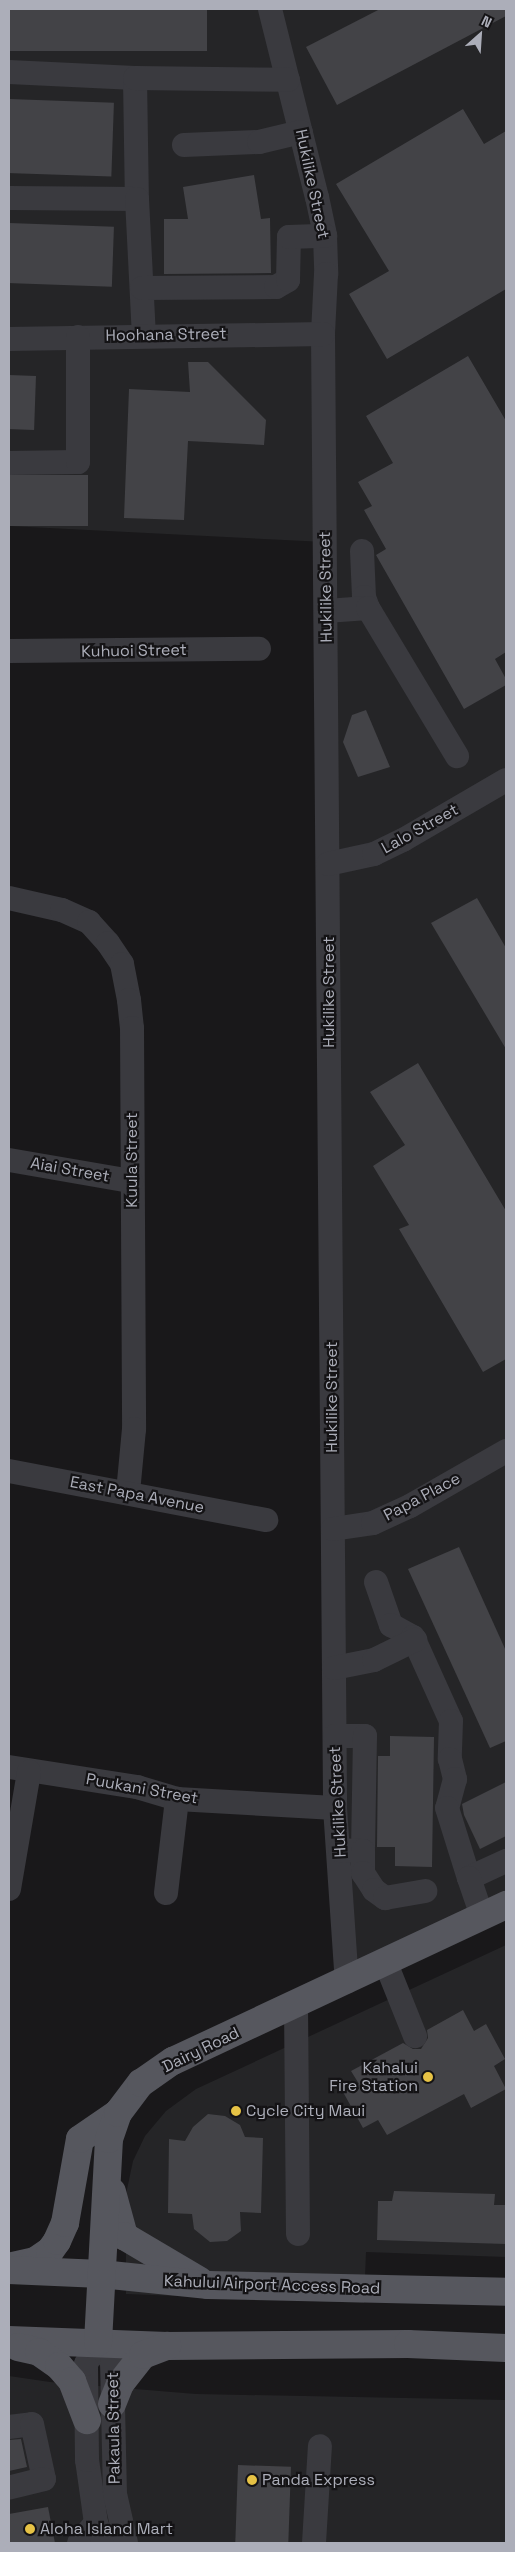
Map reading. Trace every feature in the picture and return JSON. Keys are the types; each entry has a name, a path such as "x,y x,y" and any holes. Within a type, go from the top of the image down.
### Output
{"main road":[{"name":"Dairy Road","path":"98,2342 104,2177 109,2139 118,2113 141,2083 173,2061 347,1982 385,1961 494,1910"},
{"path":"9,2268 35,2261 50,2251 65,2223 80,2139 118,2113"},
{"path":"104,2177 117,2204 124,2236 208,2285"},
{"name":"Kahului Airport Access Road","path":"9,2268 101,2274 208,2285 506,2292"},
{"path":"9,2340 167,2346 408,2344 506,2348"},
{"path":"9,2345 40,2352 59,2366 72,2381 87,2420"},
{"path":"112,2404 120,2384 143,2355 167,2346"}],"street":[{"name":"Hukilike Street","path":"270,9 301,132 324,236 323,334 335,1808 351,1850 347,1982"},
{"path":"9,72 135,78 288,80"},
{"path":"135,78 137,199 144,335"},
{"path":"184,145 259,142 301,132"},
{"path":"9,198 137,199"},
{"path":"142,288 276,287 288,280 289,237 324,236"},
{"name":"Hoohana Street","path":"9,338 323,334"},
{"path":"9,463 78,462 78,337"},
{"path":"362,551 364,597 368,608 457,756"},
{"path":"326,611 368,608"},
{"name":"Kuhuoi Street","path":"9,651 259,649"},
{"name":"Lalo Street","path":"328,864 374,854 403,840 506,780"},
{"name":"Kuula Street","path":"9,898 62,910 89,922 108,943 122,964 132,1028 131,1181 134,1429 128,1493"},
{"name":"Aiai Street","path":"9,1160 131,1181"},
{"name":"Papa Place","path":"333,1528 373,1523 410,1506 506,1451"},
{"name":"East Papa Avenue","path":"9,1471 266,1520"},
{"path":"376,1582 392,1625 414,1640 450,1721 450,1759 454,1779 447,1808 469,1878 494,1910"},
{"path":"334,1668 374,1660 414,1640"},
{"path":"335,1736 365,1736 351,1850 363,1873 374,1890 385,1898 424,1890"},
{"path":"9,1889 19,1770"},
{"name":"Puukani Street","path":"19,1770 136,1788 177,1799 335,1808"},
{"path":"166,1893 177,1799"},
{"path":"469,1878 506,1861"},
{"path":"385,1961 415,2036"},
{"path":"296,2005 298,2234"},
{"name":"Pakaula Street","path":"100,2533 87,2460 86,2364 98,2342 112,2362 115,2494 126,2543"},
{"path":"9,2427 32,2424 44,2479 9,2488"},
{"path":"314,2543 320,2446"},
{"path":"79,2543 100,2533"}],"shaded area":[{"path":"9,9 506,9 506,1908 347,1982 325,542 9,526"},
{"path":"506,1945 506,2257 366,2252 364,2303 126,2294 126,2194 133,2161 145,2136 166,2111 196,2089"},
{"path":"9,2376 50,2382 196,2394 506,2400 506,2543 9,2543"}],"building":[{"path":"9,9 207,9 207,51 9,51"},
{"path":"380,9 506,9 506,16 337,105 306,47"},
{"path":"9,99 114,103 111,177 9,173"},
{"path":"463,109 484,144 506,131 506,289 387,359 349,294 389,271 336,184"},
{"path":"254,175 261,219 270,218 271,273 164,274 164,219 188,219 183,187"},
{"path":"9,223 114,227 112,287 9,283"},
{"path":"468,356 506,421 506,652 495,659 506,679 506,685 464,709 376,555 386,549 364,510 372,506 358,482 393,463 366,416"},
{"path":"188,362 208,362 266,420 264,445 188,441 184,520 124,518 129,389 190,392"},
{"path":"9,375 36,376 34,430 9,429"},
{"path":"9,475 88,475 88,526 9,526"},
{"path":"366,710 390,767 358,777 343,742 352,715"},
{"path":"477,898 506,948 506,1049 431,923"},
{"path":"418,1063 506,1211 506,1359 483,1372 399,1229 409,1225 373,1166 405,1145 370,1092"},
{"path":"459,1547 506,1651 506,1741 490,1748 408,1569"},
{"path":"390,1736 434,1737 432,1867 395,1866 395,1847 377,1847 378,1756 390,1756"},
{"path":"506,1782 506,1836 480,1849 464,1815 462,1804"},
{"name":"Kahalui Fire Station","path":"463,2010 474,2031 486,2024 505,2059 494,2066 506,2089 471,2108 464,2094 387,2135 378,2120 363,2128 343,2092 359,2084 351,2071 403,2043 413,2049 421,2049 428,2038 427,2030"},
{"path":"208,2114 225,2116 240,2125 245,2137 263,2138 261,2213 240,2212 241,2231 227,2241 210,2242 194,2229 192,2214 168,2213 169,2139 185,2141 193,2127"},
{"path":"394,2191 495,2194 494,2205 506,2205 506,2244 377,2240 378,2201 392,2201"},
{"path":"21,2439 27,2467 9,2471 9,2440"},
{"path":"238,2465 291,2467 288,2543 235,2543"},
{"name":"Aloha Island Mart","path":"48,2507 55,2543 9,2543 9,2514"}],"place":[{"name":"Kahalui Fire Station","path":"428,2077"},
{"name":"Cycle City Maui","path":"236,2111"},
{"name":"Panda Express","path":"252,2480"},
{"name":"Aloha Island Mart","path":"30,2529"}]}
